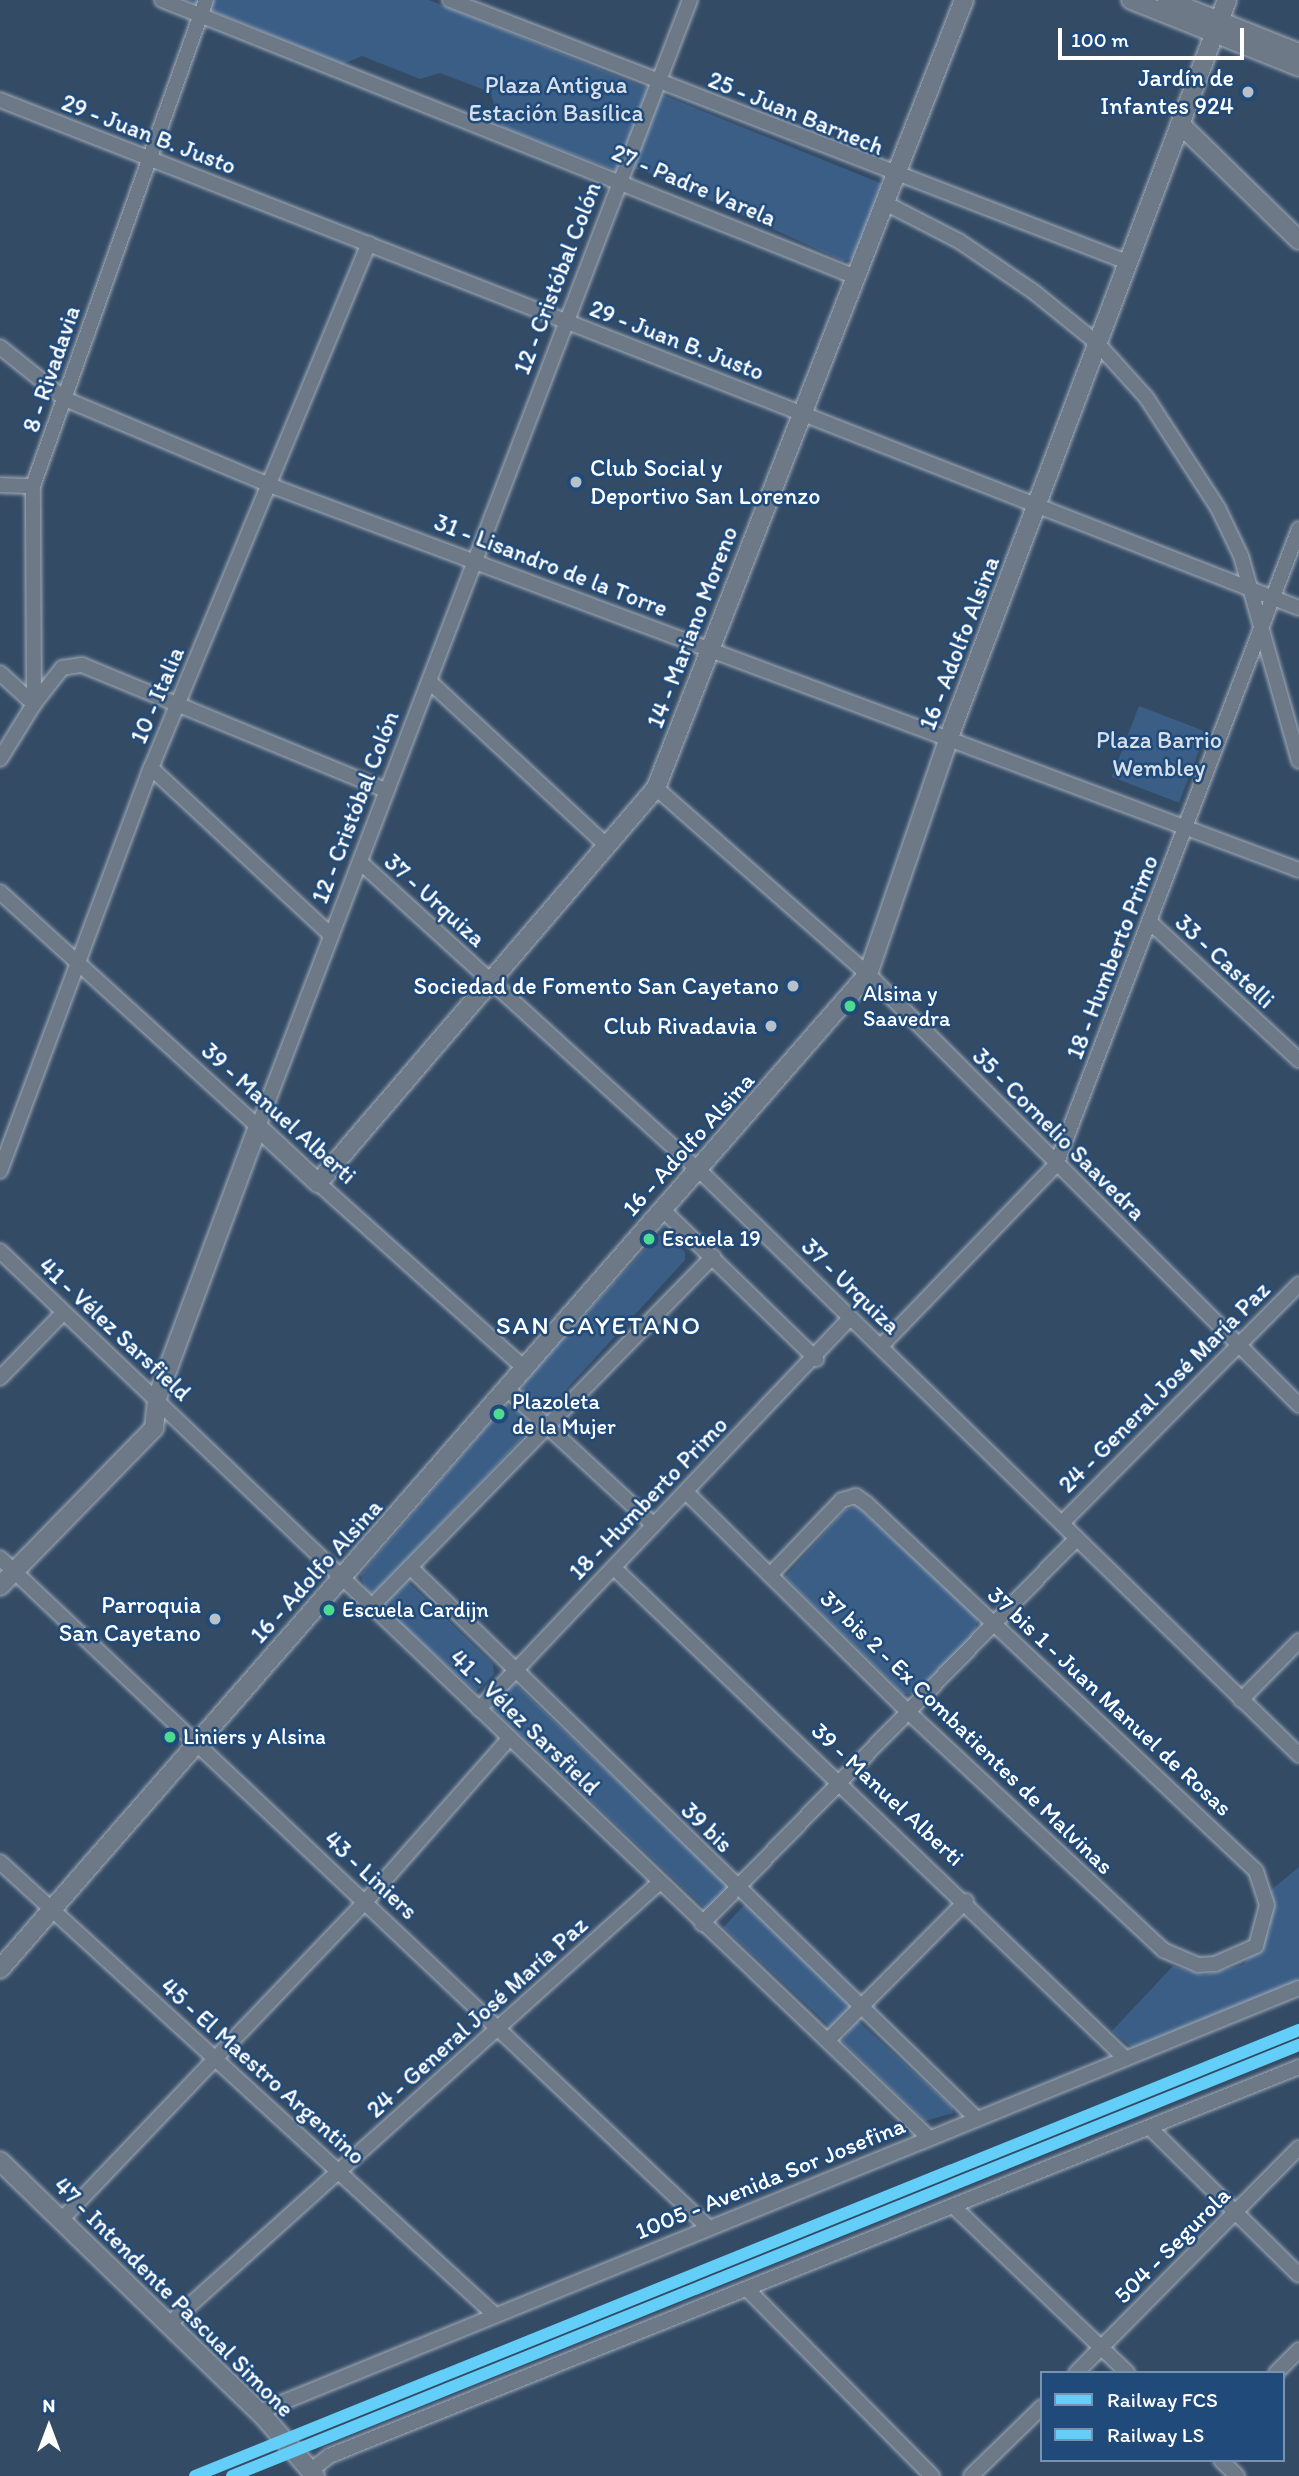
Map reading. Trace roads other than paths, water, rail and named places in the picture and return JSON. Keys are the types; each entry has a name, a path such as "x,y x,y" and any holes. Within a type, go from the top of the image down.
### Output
{"street":[{"name":"27 - Padre Varela","path":"162,0 621,179 856,277"},
{"name":"8 - Rivadavia","path":"34,704 33,486 206,0"},
{"name":"25 - Juan Barnech","path":"450,0 896,177 1127,262"},
{"name":"12 - Cristóbal Colón","path":"0,1586 154,1427 157,1398 258,1127 690,0"},
{"name":"14 - Mariano Moreno","path":"318,1183 656,788 964,0"},
{"path":"1132,0 1299,53"},
{"path":"1167,0 1299,67"},
{"name":"16 - Adolfo Alsina","path":"0,1969 700,1171 868,974 949,737 1227,0"},
{"name":"29 - Juan B. Justo","path":"0,100 1272,600 1299,608"},
{"path":"1180,124 1299,240"},
{"path":"885,203 959,241 1097,343 1173,434 1218,508 1249,591 1299,761"},
{"name":"10 - Italia","path":"0,1171 151,768 272,486 369,243"},
{"name":"31 - Lisandro de la Torre","path":"0,347 65,399 272,486 477,560 708,650 949,737 1299,870"},
{"path":"0,485 33,486"},
{"name":"18 - Humberto Primo","path":"881,1346 1056,1165 1151,923 1184,827 1299,529"},
{"path":"0,759 34,704 72,664 176,709 386,790"},
{"path":"0,673 34,704"},
{"path":"430,682 606,845"},
{"path":"151,768 331,935"},
{"name":"35 - Cornelio Saavedra","path":"656,788 868,974 1056,1165 1299,1405"},
{"name":"37 - Urquiza","path":"360,862 700,1171 1299,1755"},
{"name":"39 - Manuel Alberti","path":"0,892 525,1369"},
{"name":"33 - Castelli","path":"1151,923 1299,1060"},
{"path":"663,1210 816,1359"},
{"name":"41 - Vélez Sarsfield","path":"0,1251 928,2137"},
{"path":"373,1605 543,1423 713,1256"},
{"name":"24 - General José María Paz","path":"1062,1523 1299,1284"},
{"path":"0,1378 63,1313"},
{"name":"18 - Humberto Primo","path":"479,1709 816,1359 850,1318"},
{"path":"507,1389 654,1525"},
{"name":"37 bis 2 - Ex Combatientes de Malvinas","path":"686,1492 907,1711 1163,1950 1198,1965 1235,1958"},
{"name":"37 bis 1 - Juan Manuel de Rosas","path":"770,1575 842,1500 856,1496 1256,1871 1267,1905 1262,1933 1256,1946 1235,1958"},
{"path":"702,1924 1077,1538"},
{"name":"43 - Liniers","path":"0,1558 709,2228"},
{"name":"39 bis","path":"410,1567 512,1673 976,2118"},
{"name":"39 - Manuel Alberti","path":"614,1568 966,1901 1126,2059"},
{"path":"1241,1700 1299,1641"},
{"path":"62,2219 366,1901 509,1739"},
{"name":"45 - El Maestro Argentino","path":"0,1862 495,2315"},
{"name":"24 - General José María Paz","path":"169,2324 659,1883"},
{"path":"828,2040 863,2008 966,1901"},
{"name":"1005 - Avenida Sor Josefina","path":"259,2412 1299,1988"},
{"path":"312,2473 330,2456 750,2292 1299,2067"},
{"path":"1150,2128 1299,2275"},
{"name":"504 - Segurola","path":"1078,2371 1299,2148"},
{"name":"47 - Intendente Pascual Simone","path":"0,2161 259,2412 312,2473"},
{"path":"954,2207 1126,2371"},
{"path":"750,2292 932,2476"},
{"path":"1278,2371 1299,2350"},
{"path":"971,2476 1040,2409"},
{"path":"1223,2462 1237,2476"}],"rail line":[{"name":"FCS","path":"195,2476 1299,2030"},
{"name":"LS","path":"232,2476 1299,2045"}],"place":[{"name":"Jardín de Infantes 924","path":"1248,92"},
{"name":"Club Social y Deportivo San Lorenzo","path":"576,482"},
{"name":"Sociedad de Fomento San Cayetano","path":"793,986"},
{"name":"Alsina y Saavedra","path":"850,1006"},
{"name":"Club Rivadavia","path":"771,1026"},
{"name":"Escuela 19","path":"649,1239"},
{"name":"Plazoleta de la Mujer","path":"499,1414"},
{"name":"Escuela Cardijn","path":"329,1610"},
{"name":"Parroquia San Cayetano","path":"215,1619"},
{"name":"Liniers y Alsina","path":"170,1737"}],"district":[{"name":"SAN CAYETANO","path":"599,1326"}],"park label":[{"name":"Plaza Antigua Estación Basílica","path":"556,99"},
{"name":"Plaza Barrio Wembley","path":"1159,754"}]}
